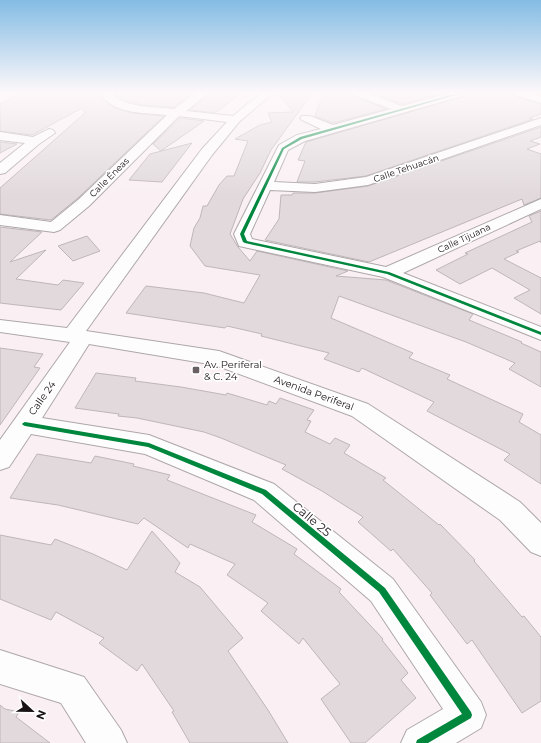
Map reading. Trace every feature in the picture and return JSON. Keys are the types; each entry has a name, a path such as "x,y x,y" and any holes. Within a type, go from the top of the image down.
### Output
{"street":[{"name":"Calle Éneas","path":"0,220 54,227 70,216 145,140 160,127"},
{"name":"Calle 24","path":"0,460 25,424 78,336 207,152 229,127"},
{"path":"326,127 331,129"},
{"path":"340,127 301,138 283,148 242,234 245,242 388,273 541,334"},
{"name":"Calle Tehuacán","path":"265,186 316,188 368,181 525,127"},
{"path":"0,170 35,141 49,133"},
{"path":"0,136 35,141"},
{"name":"Calle Tijuana","path":"388,273 541,203"},
{"name":"Avenida Periferal","path":"0,326 78,336 218,358 360,410 510,511 541,543"},
{"name":"Calle 25","path":"25,424 149,445 264,492 382,590 468,714 420,743"},
{"path":"0,667 72,689 108,743"}],"building":[{"path":"0,127 47,127 32,135 0,131"},
{"path":"70,127 153,127 78,198 51,220 0,214 0,188"},
{"path":"171,127 196,127 161,151 153,144"},
{"path":"257,127 288,127 271,150 260,173 243,199 230,234 238,247 250,261 257,251 348,271 336,276 386,280 473,314 469,320 522,342 521,343 541,352 541,387 509,369 515,363 466,342 339,296 331,318 413,353 409,358 450,375 447,379 523,414 519,422 541,435 541,484 504,460 510,454 427,411 434,402 362,368 359,372 324,359 329,353 261,336 262,334 227,326 225,328 126,313 146,286 204,293 244,303 260,275 205,266 190,246 194,228 200,218 203,206 207,206 219,185 227,176 234,176 248,141 235,139"},
{"path":"359,127 511,127 366,176 315,182 297,182 305,161 298,160 306,142"},
{"path":"541,127 541,137 530,141 540,144 527,149 541,154 541,198 524,205 522,199 369,262 265,240 279,219 281,195 292,195 293,193 315,193 368,186"},
{"path":"0,142 17,144 0,153"},
{"path":"192,143 162,182 129,180 150,154"},
{"path":"541,211 541,243 540,241 516,251 519,252 504,259 541,278 541,314 514,298 530,290 492,268 460,284 436,270 468,254 465,253 532,222 529,216"},
{"path":"0,227 42,232 10,262 46,250 16,279 58,285 63,280 84,283 61,310 0,303"},
{"path":"87,236 100,251 73,261 58,246"},
{"path":"0,348 43,354 34,367 40,368 0,425"},
{"path":"96,373 136,378 135,381 226,395 227,393 267,405 269,401 276,404 280,398 314,410 307,420 311,421 305,432 330,444 335,438 350,445 344,453 386,478 383,480 439,525 440,524 475,560 474,561 522,617 524,616 541,637 541,701 522,713 472,640 467,644 430,595 432,593 393,549 391,551 358,522 363,517 322,491 282,469 286,465 221,438 204,432 137,418 118,416 119,414 75,408"},
{"path":"37,454 91,463 95,456 134,464 133,466 170,475 167,480 256,515 252,522 297,549 294,554 341,589 339,592 383,639 382,640 408,673 401,680 416,698 365,743 351,743 321,699 340,684 303,638 299,644 261,611 268,603 227,575 235,564 190,544 188,548 144,518 138,524 58,505 10,498"},
{"path":"152,531 180,563 175,572 200,587 243,638 228,651 268,710 288,743 190,743 172,712 174,711 142,664 137,671 99,643 104,638 56,612 51,620 0,599 0,535 51,545 55,539 93,554 127,570"},
{"path":"0,705 5,709 19,712 16,717 50,743 0,743"}],"cycle path":[{"path":"341,127 301,138 283,148 242,234 245,242 388,273 541,334"},
{"path":"25,424 149,445 264,492 382,590 468,715 420,743"}],"place":[{"name":"Av. Periferal & C. 24","path":"196,370"}]}
